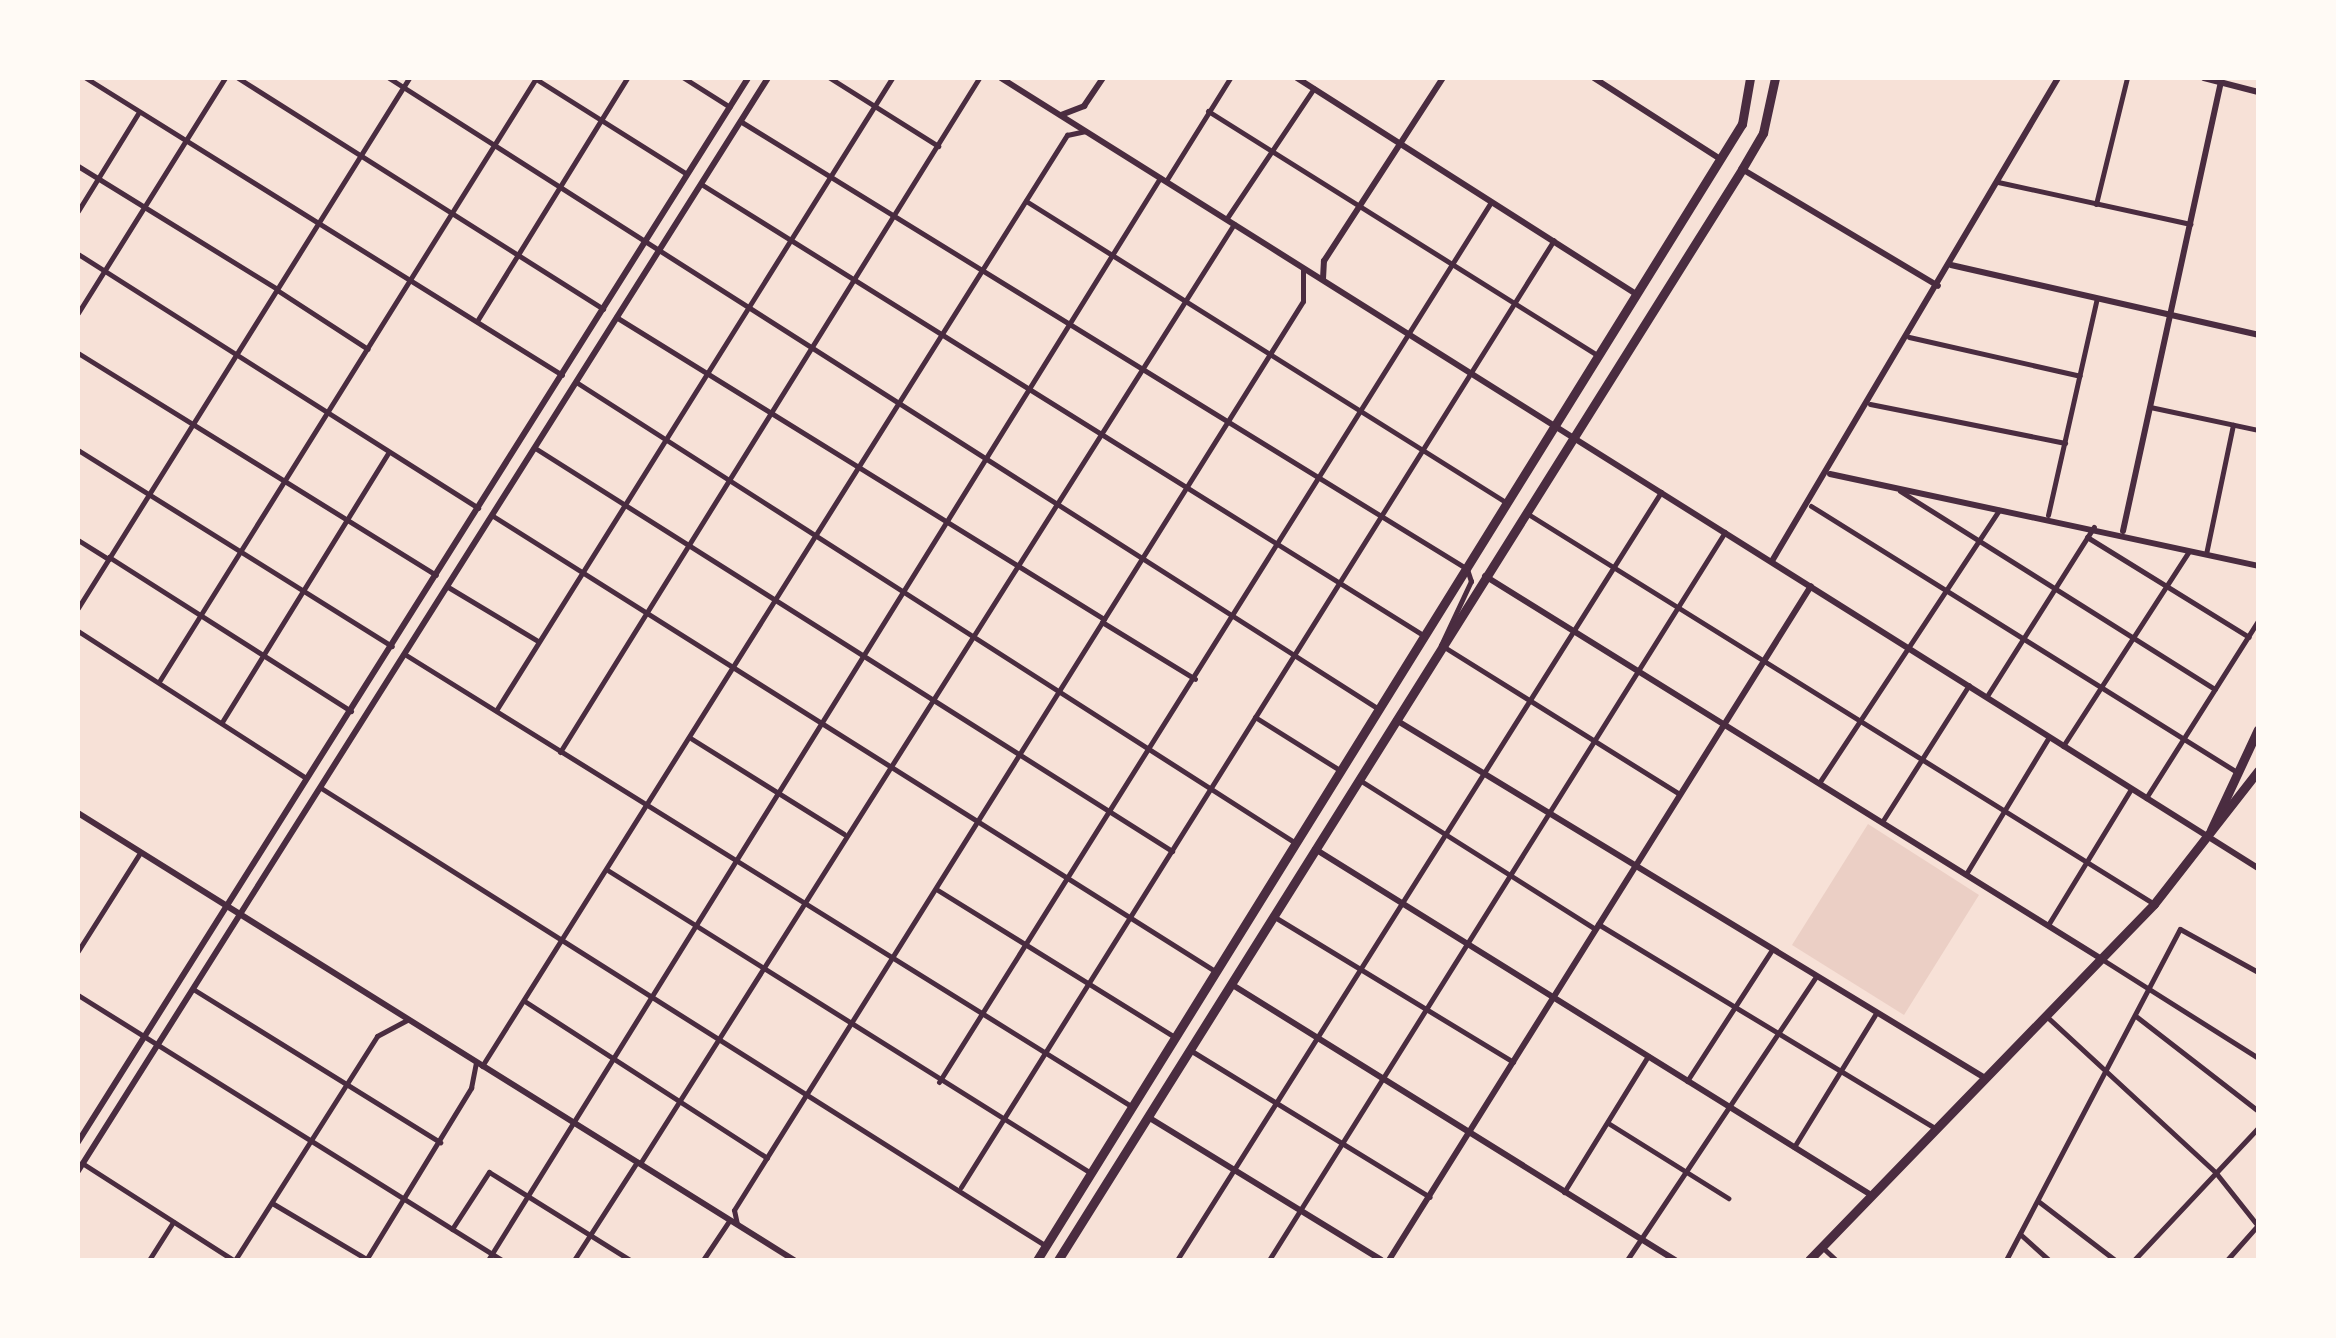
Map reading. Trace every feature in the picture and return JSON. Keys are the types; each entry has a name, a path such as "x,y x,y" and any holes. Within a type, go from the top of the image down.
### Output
{"main road":[{"path":"1036,1260 1510,504 1742,124 1750,78"},
{"path":"1060,1257 1742,169 1763,134 1775,78"},
{"path":"2210,837 2234,770 2258,729"},
{"path":"1809,1260 2154,904 2258,771"}],"street":[{"path":"86,78 562,374"},
{"path":"78,313 225,78"},
{"path":"238,78 603,309"},
{"path":"389,78 646,241 897,410 1051,502 1380,710"},
{"path":"78,608 409,78"},
{"path":"160,680 286,484 535,78 688,175"},
{"path":"476,320 626,78"},
{"path":"684,78 730,106"},
{"path":"78,1142 222,905 308,780 748,78"},
{"path":"407,1020 382,1030 234,1260 80,1167 156,1040 406,655 768,78"},
{"path":"830,78 938,146"},
{"path":"497,710 620,506 892,78"},
{"path":"560,752 980,78"},
{"path":"1001,78 2258,868"},
{"path":"1060,115 1084,106 1102,78"},
{"path":"490,1257 783,796 1230,78"},
{"path":"1297,78 1400,140 1636,294"},
{"path":"1323,279 1324,261 1442,78"},
{"path":"1594,78 1720,159"},
{"path":"1772,561 1812,506 2058,78"},
{"path":"2096,204 2127,78"},
{"path":"2204,78 2258,92"},
{"path":"2123,531 2221,82"},
{"path":"574,1260 679,1102 886,765 1314,88"},
{"path":"78,211 140,110"},
{"path":"1208,110 1598,356"},
{"path":"740,121 1467,570 1472,581 1440,646 1679,794"},
{"path":"272,1203 367,1260 471,1088 479,1064 526,1002 736,672 1067,135 1086,131"},
{"path":"78,166 368,348"},
{"path":"1742,169 1938,286"},
{"path":"1998,182 2190,224"},
{"path":"701,184 1425,637"},
{"path":"940,1082 1234,618 1492,200"},
{"path":"1026,201 1510,504"},
{"path":"962,1187 1554,239"},
{"path":"78,254 478,508"},
{"path":"1950,265 2258,335"},
{"path":"739,1227 734,1210 1303,301 1304,268"},
{"path":"2048,515 2098,298"},
{"path":"616,317 1195,679"},
{"path":"1909,338 2080,376"},
{"path":"78,353 436,576"},
{"path":"576,382 1297,844"},
{"path":"1870,404 2065,443"},
{"path":"2150,407 2258,430"},
{"path":"2206,554 2233,425"},
{"path":"535,448 685,548 1172,850"},
{"path":"78,450 392,646"},
{"path":"222,722 389,452"},
{"path":"1830,474 1999,510 2048,515 2123,531 2258,566"},
{"path":"1894,488 2215,689"},
{"path":"1178,1260 1405,905 1661,492"},
{"path":"1812,506 2234,770"},
{"path":"1819,784 1999,510"},
{"path":"1525,512 2154,904"},
{"path":"493,516 1218,972"},
{"path":"1987,696 2052,587 2094,526"},
{"path":"1269,1260 1726,532"},
{"path":"2088,536 2249,637"},
{"path":"78,540 351,711"},
{"path":"2063,746 2189,550"},
{"path":"1484,576 2258,1058"},
{"path":"1389,1260 1811,586"},
{"path":"448,587 538,642"},
{"path":"2146,798 2258,622"},
{"path":"78,631 160,680 308,780"},
{"path":"406,655 648,810 740,862 1134,1108"},
{"path":"1882,822 1969,685"},
{"path":"1255,717 1342,772"},
{"path":"1395,719 1875,1015 1985,1078"},
{"path":"1966,874 2050,738"},
{"path":"692,739 844,834"},
{"path":"1358,779 1508,875 1936,1129"},
{"path":"321,788 568,937 718,1037 962,1187 1046,1246"},
{"path":"2048,925 2131,789"},
{"path":"78,813 794,1260"},
{"path":"1314,849 1871,1195"},
{"path":"78,951 140,853"},
{"path":"609,871 1092,1174"},
{"path":"936,888 1178,1038"},
{"path":"1273,916 1512,1062"},
{"path":"2006,1260 2152,989 2180,929 2258,972"},
{"path":"1687,1081 1771,951"},
{"path":"1627,1260 1815,978"},
{"path":"1231,984 1675,1260"},
{"path":"191,988 440,1142"},
{"path":"78,995 405,1198 490,1257 502,1260"},
{"path":"526,1002 767,1158"},
{"path":"1794,1147 1875,1015"},
{"path":"2045,1015 2108,1069 2216,1173 2258,1225 2227,1260"},
{"path":"2137,1017 2258,1111"},
{"path":"1189,1050 1430,1198"},
{"path":"1564,1192 1648,1056"},
{"path":"1148,1117 1381,1260"},
{"path":"1607,1122 1728,1198"},
{"path":"2139,1259 2258,1128"},
{"path":"452,1229 488,1172 630,1260"},
{"path":"2038,1201 2114,1260"},
{"path":"703,1260 729,1221"},
{"path":"149,1260 173,1222"},
{"path":"2020,1234 2049,1260"},
{"path":"1822,1247 1836,1260"},
{"path":"1060,1257 1074,1260"}],"shaded area":[{"path":"1868,824 1979,895 1904,1015 1792,945"}]}
